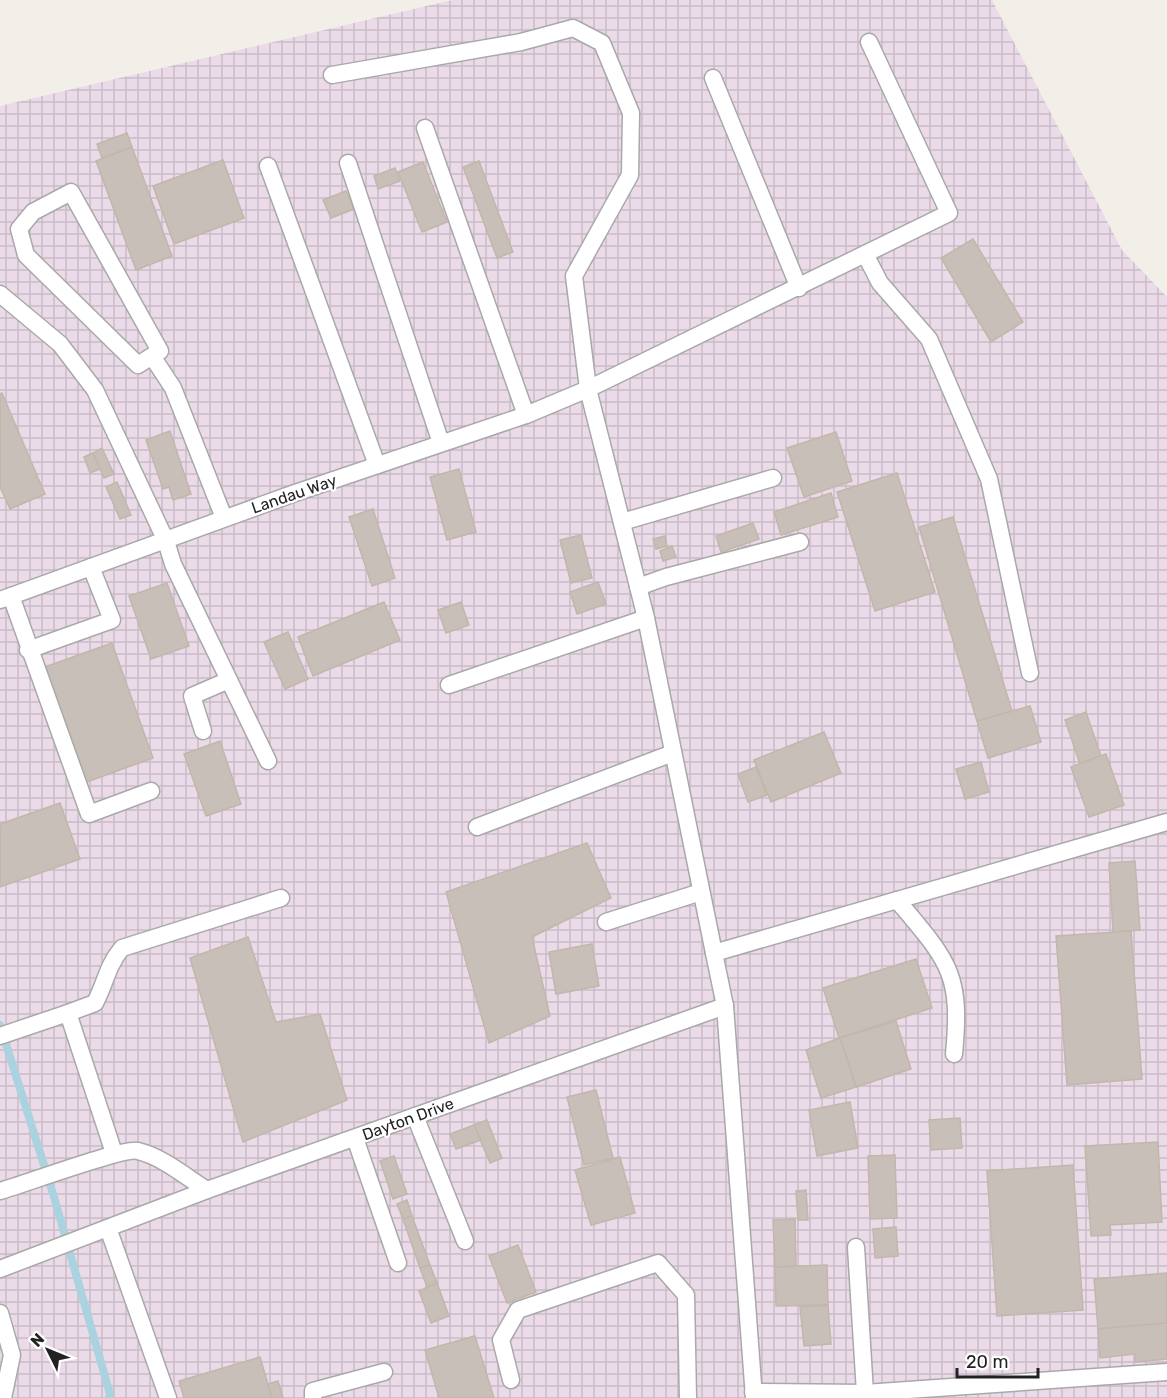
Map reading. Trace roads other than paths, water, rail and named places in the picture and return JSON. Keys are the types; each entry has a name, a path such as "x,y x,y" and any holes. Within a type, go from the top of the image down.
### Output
{"lane":[{"path":"332,75 520,42 573,28 602,43 631,112 630,175 574,276 588,389 646,618 725,1006 754,1395 865,1393 1167,1372"},
{"name":"Landau Way","path":"5,598 224,518 526,415 588,389 949,213 869,42"},
{"path":"713,78 799,288"},
{"path":"425,128 526,415"},
{"path":"348,162 441,443"},
{"path":"268,166 378,465"},
{"path":"71,192 160,351 152,356 138,365 26,255 19,229 33,212 71,192"},
{"path":"864,254 880,283 929,339 989,479 1030,673"},
{"path":"0,294 60,344 95,390 166,541 173,564 268,761"},
{"path":"152,356 173,388 224,518"},
{"path":"622,522 773,478"},
{"path":"638,587 666,577 801,542"},
{"path":"28,650 112,620 91,567"},
{"path":"5,598 28,650 89,814 151,790"},
{"path":"449,685 646,618"},
{"path":"203,731 192,696 229,680"},
{"path":"477,827 673,753"},
{"path":"714,953 1167,822"},
{"path":"606,922 701,892"},
{"path":"0,1036 95,1003 105,984 110,963 122,948 281,898"},
{"path":"897,900 942,955 953,979 958,1013 954,1054"},
{"name":"Dayton Drive","path":"0,1269 207,1190 725,1006"},
{"path":"68,1013 114,1153"},
{"path":"415,1116 465,1241"},
{"path":"355,1138 398,1263"},
{"path":"0,1191 64,1172 114,1153 137,1150 163,1162 207,1190"},
{"path":"100,1231 168,1398"},
{"path":"856,1247 865,1393"},
{"path":"512,1380 501,1340 518,1310 658,1263 687,1295 688,1398"},
{"path":"0,1313 12,1355 3,1398"},
{"path":"312,1398 313,1391 384,1372"}],"waterway":[{"path":"0,1025 54,1197 110,1394 109,1398"}]}
